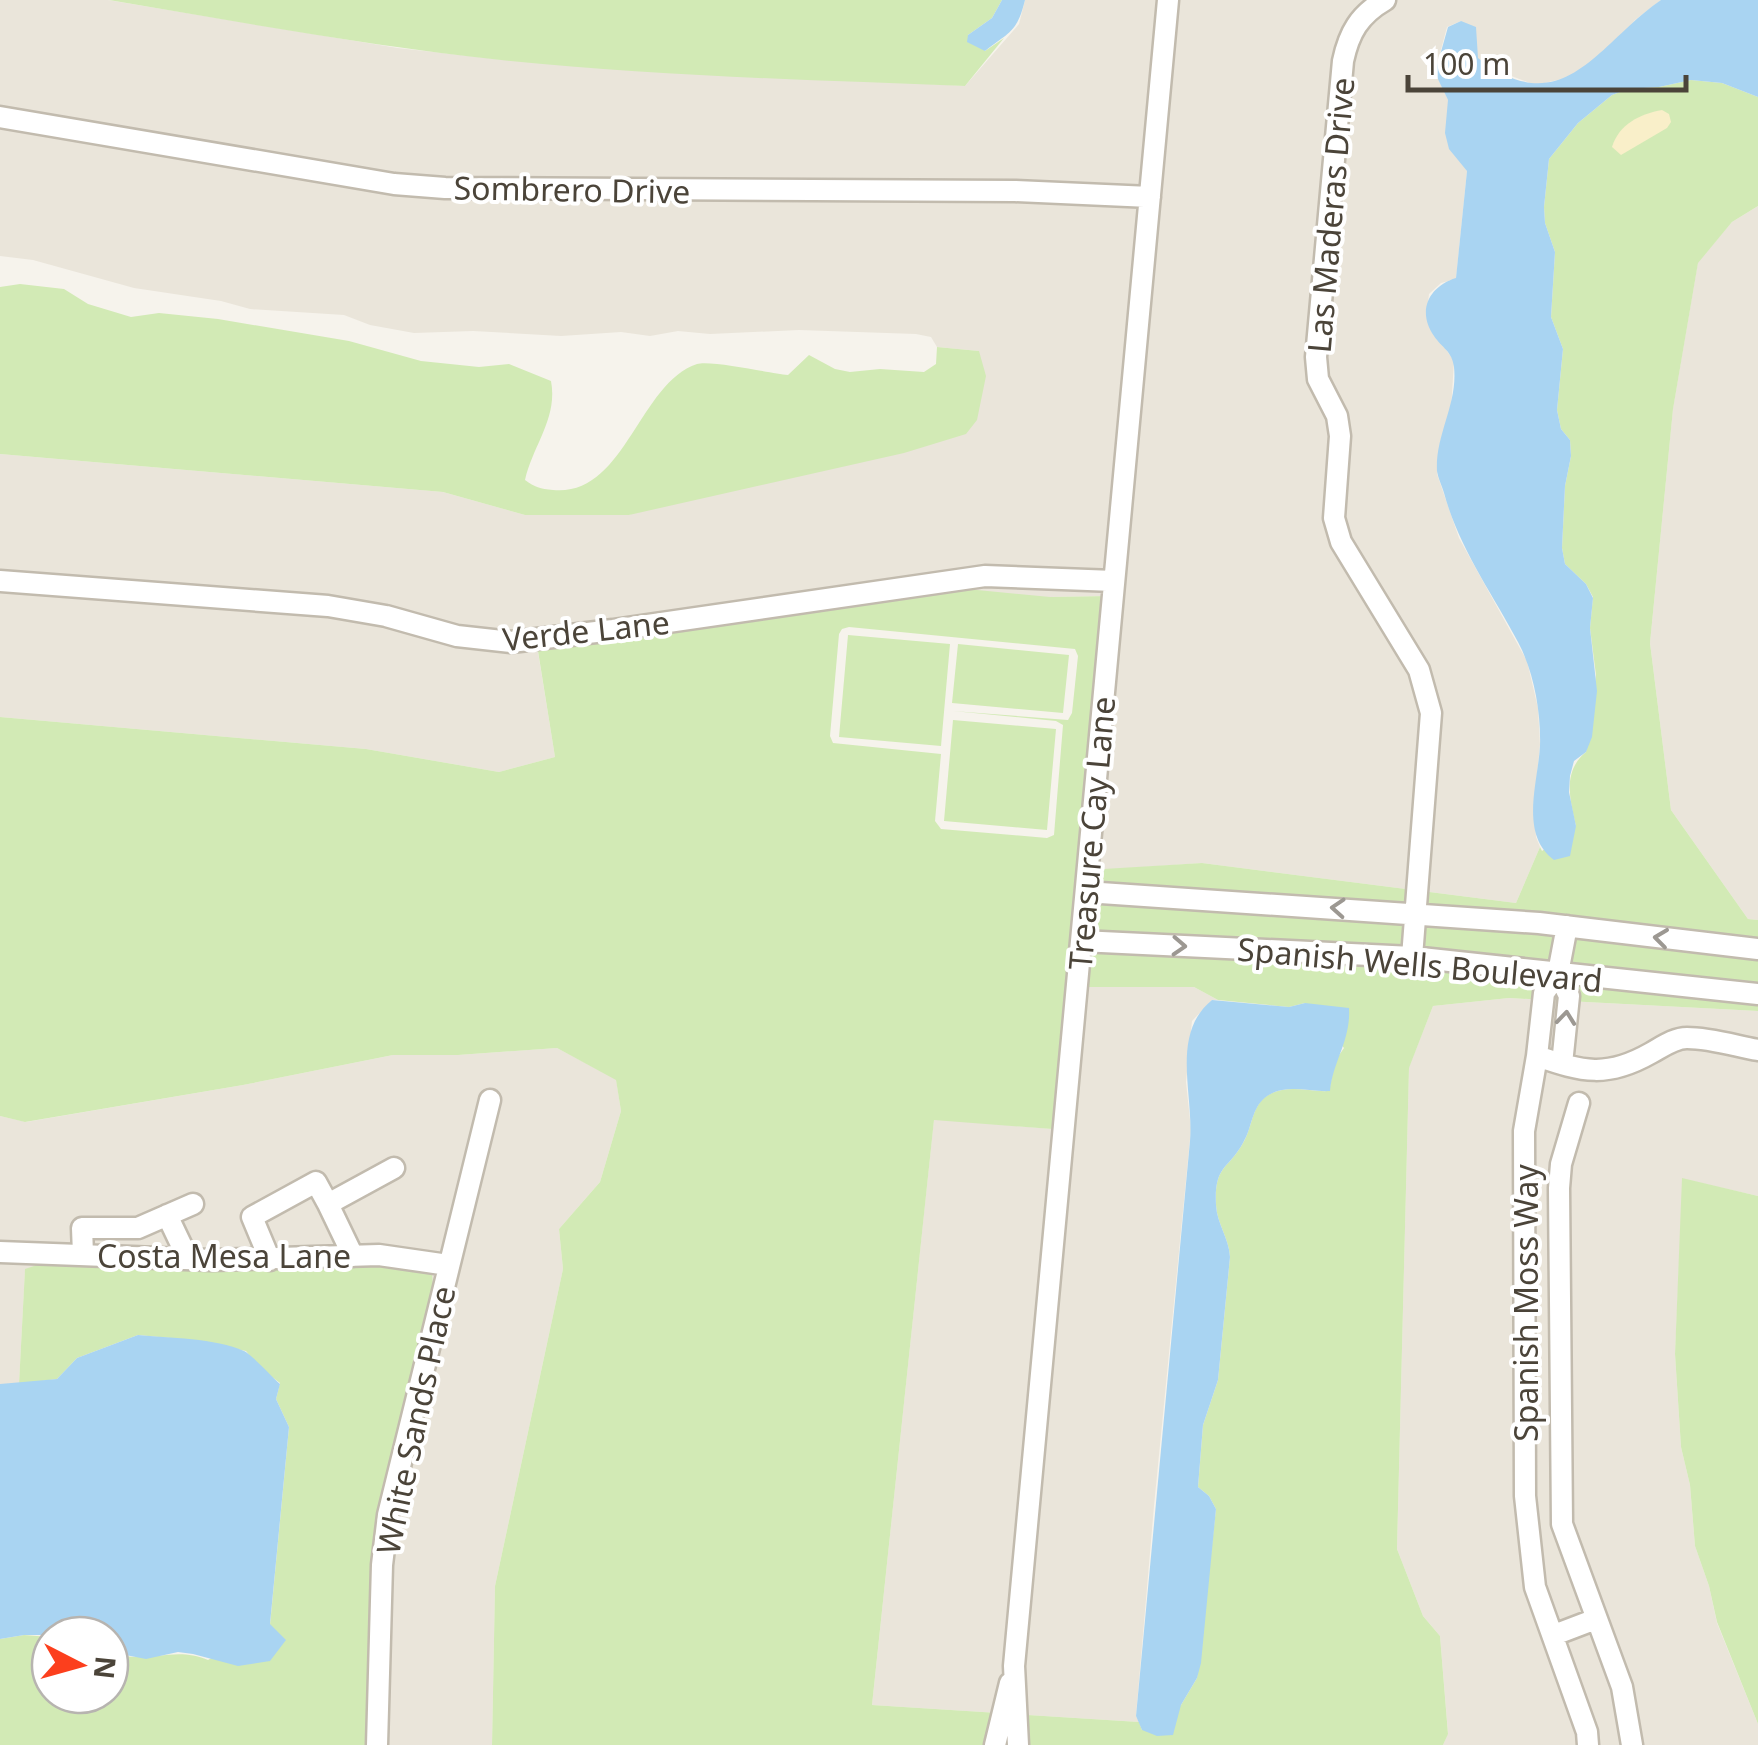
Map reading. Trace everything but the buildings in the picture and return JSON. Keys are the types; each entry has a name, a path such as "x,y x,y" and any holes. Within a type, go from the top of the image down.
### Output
{"street":[{"name":"Treasure Cay Lane","path":"996,1745 1014,1666 1168,0"},
{"name":"Las Maderas Drive","path":"1385,0 1370,8 1356,23 1343,62 1316,357 1318,379 1337,416 1340,436 1334,518 1342,542 1419,670 1430,713 1412,957"},
{"name":"Sombrero Drive","path":"0,116 394,184 446,188 1015,192 1150,197"},
{"name":"Verde Lane","path":"0,580 328,606 386,616 456,636 511,642 985,576 1114,581"},
{"name":"Spanish Wells Boulevard","path":"1086,892 1567,926 1758,949"},
{"name":"Spanish Moss Way","path":"1567,926 1558,973 1544,992 1538,1056 1524,1130 1525,1496 1536,1587 1588,1732 1588,1745"},
{"name":"Spanish Wells Boulevard","path":"1081,941 1412,957 1758,994"},
{"name":"Spanish Moss Way","path":"1558,973 1568,996 1562,1064"},
{"path":"1538,1056 1591,1070 1616,1070 1685,1038 1758,1050"},
{"name":"White Sands Place","path":"378,1745 382,1565 388,1515 490,1100"},
{"name":"Spanish Moss Way","path":"1579,1103 1561,1164 1559,1188 1562,1524 1622,1687 1632,1745"},
{"path":"328,1204 394,1168"},
{"path":"270,1260 252,1216 316,1182 353,1256"},
{"path":"83,1254 82,1228 138,1228 192,1204"},
{"path":"167,1216 188,1259"},
{"name":"Costa Mesa Lane","path":"0,1252 270,1260 379,1255 448,1265"},
{"path":"1554,1634 1596,1620"},
{"name":"Treasure Cay Lane","path":"1014,1666 1018,1745"}],"shaded area":[{"path":"0,0 108,0 398,48 505,60 965,86 1019,24 1025,0 1661,0 1635,20 1614,44 1567,78 1535,85 1490,68 1478,59 1461,21 1447,27 1435,72 1448,100 1467,171 1456,279 1441,283 1429,294 1427,310 1429,325 1454,361 1451,410 1440,443 1437,474 1459,538 1527,661 1538,708 1540,745 1534,806 1540,847 1516,903 1202,863 1087,871 1107,596 1050,597 538,652 555,757 499,772 366,749 0,717 0,454 443,492 525,515 629,515 979,351 937,347 931,337 916,334 799,330 710,334 678,331 650,336 621,332 561,336 473,331 414,333 370,325 344,315 250,309 134,288 33,260 0,256"},
{"path":"1758,206 1758,920 1748,919 1671,810 1650,643 1673,408 1698,262 1732,222"},
{"path":"1080,986 1194,987 1218,1000 1212,1000 1192,1021 1186,1082 1191,1129 1154,1506 1136,1716 1139,1722 872,1705 934,1119 1065,1130"},
{"path":"1509,998 1758,1011 1758,1196 1683,1179 1675,1354 1681,1447 1690,1485 1695,1546 1717,1623 1758,1724 1758,1745 1443,1745 1448,1733 1440,1636 1423,1616 1397,1549 1409,1067 1433,1006"},
{"path":"557,1048 616,1079 621,1111 600,1182 559,1229 563,1269 495,1586 492,1745 372,1745 402,1450 431,1264 25,1270 19,1384 0,1384 0,1116 26,1122 393,1055"}],"green space":[{"path":"109,0 1002,0 992,18 968,35 985,51 1004,38 965,86 791,79 501,60 304,33"},
{"path":"1691,80 1722,83 1758,97 1758,206 1732,222 1698,263 1673,409 1650,643 1671,810 1748,919 1758,920 1758,1011 1509,998 1433,1006 1409,1068 1397,1549 1423,1616 1440,1636 1448,1734 1443,1745 492,1745 495,1586 563,1269 559,1229 600,1182 621,1111 616,1080 557,1048 393,1055 25,1122 0,1116 0,717 366,749 499,772 555,757 538,651 967,589 1050,597 1108,596 1087,870 1202,863 1516,903 1540,847 1542,851 1576,826 1571,777 1586,752 1596,675 1590,628 1593,597 1586,584 1565,564 1562,548 1565,486 1571,456 1570,440 1561,429 1557,410 1563,349 1551,317 1555,252 1544,207 1549,159 1578,123 1612,95 1628,89","holes":["849,627 1075,649 1078,656 1068,720 953,711 1056,721 1063,725 1054,835 1047,838 941,829 935,821 941,754 833,743 830,736 839,634","1080,987 1194,987 1218,1000 1289,1007 1305,1003 1344,1048 1335,1061 1329,1091 1288,1089 1264,1098 1243,1143 1217,1182 1217,1212 1230,1257 1218,1380 1203,1425 1198,1487 1216,1509 1197,1678 1181,1705 1142,1730 1139,1722 872,1705 934,1120 1065,1130"]},
{"path":"20,284 64,289 88,304 131,317 159,313 218,319 349,341 421,361 479,367 509,364 551,381 548,419 525,480 548,490 577,487 598,476 660,393 677,375 697,364 788,375 809,355 850,372 924,372 936,364 937,347 979,351 986,376 977,420 966,434 904,453 629,515 525,515 443,492 0,454 0,287"},
{"path":"848,635 950,644 941,746 839,737"},
{"path":"958,644 1069,655 1063,713 952,703"},
{"path":"953,720 1056,729 1047,830 944,821"},
{"path":"1682,1178 1758,1196 1758,1724 1717,1622 1695,1546 1690,1485 1681,1447 1675,1354"},
{"path":"431,1264 434,1295 402,1450 372,1745 0,1745 0,1639 30,1635 30,1715 130,1715 130,1657 183,1654 208,1660 270,1625 289,1427 276,1399 280,1383 246,1351 191,1340 138,1335 77,1358 57,1379 19,1384 25,1269 37,1265 253,1269"}],"sand":[{"path":"1662,110 1669,114 1671,122 1667,128 1621,155 1612,147 1631,121"}],"water":[{"path":"1002,0 1025,0 1011,31 985,51 967,42 968,35 992,18"},
{"path":"1661,0 1758,0 1758,97 1722,83 1691,80 1628,89 1612,95 1578,123 1549,159 1544,207 1555,252 1551,317 1563,349 1557,410 1561,429 1570,440 1571,456 1565,486 1562,548 1565,564 1586,584 1593,598 1590,628 1597,691 1592,737 1586,752 1574,761 1570,776 1576,826 1570,856 1554,860 1543,849 1534,822 1540,733 1532,679 1518,642 1458,533 1437,471 1439,445 1453,394 1454,367 1449,353 1429,326 1426,308 1439,287 1456,278 1467,171 1449,149 1445,133 1448,100 1435,73 1448,27 1461,21 1476,27 1478,58 1508,76 1534,83 1557,80 1599,54"},
{"path":"1212,1000 1349,1008 1349,1020 1330,1091 1288,1089 1264,1098 1243,1143 1217,1182 1217,1212 1230,1257 1218,1380 1203,1425 1198,1487 1216,1509 1201,1663 1181,1705 1173,1735 1157,1736 1142,1730 1136,1716 1190,1141 1188,1047 1199,1014"},
{"path":"138,1335 206,1341 247,1353 280,1384 276,1399 289,1427 270,1624 286,1640 270,1661 238,1666 178,1652 146,1659 130,1656 130,1615 30,1615 30,1635 0,1639 0,1384 57,1379 77,1358"}]}
